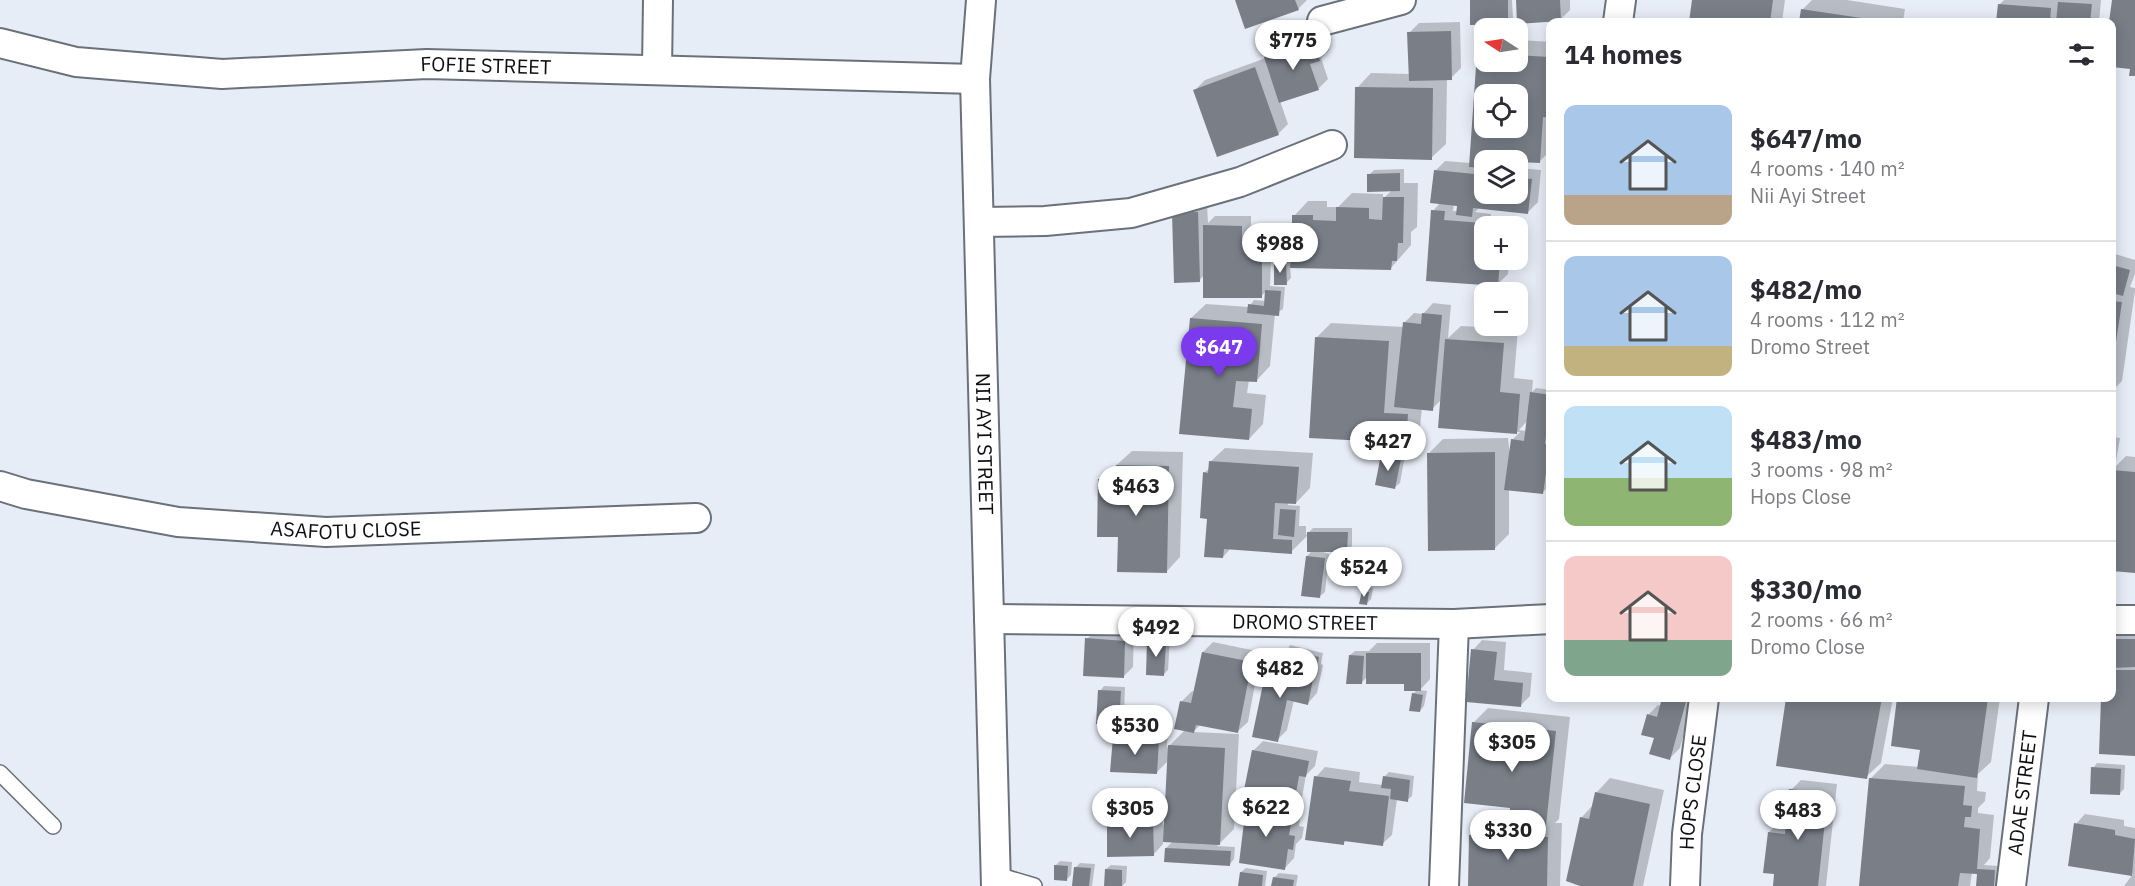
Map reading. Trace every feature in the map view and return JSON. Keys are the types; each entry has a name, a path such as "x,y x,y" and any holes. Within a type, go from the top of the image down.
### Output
{"street":[{"path":"657,69 658,0"},
{"name":"NII AYI STREET","path":"981,0 975,79 997,881"},
{"path":"1322,21 1401,0"},
{"path":"1619,18 1621,0"},
{"name":"FOFIE STREET","path":"0,43 76,62 222,74 427,64 975,79"},
{"path":"979,222 1045,220 1131,213 1240,182 1332,145"},
{"name":"ASAFOTU CLOSE","path":"0,486 26,494 178,522 326,532 696,518"},
{"name":"DROMO STREET","path":"989,619 1455,624 1546,619"},
{"path":"2116,620 2135,620"},
{"path":"1444,886 1455,624"},
{"name":"HOPS CLOSE","path":"1685,886 1687,834 1704,702"},
{"name":"ADAE STREET","path":"2012,886 2034,702"}],"lane":[{"path":"0,773 53,826"},
{"path":"997,881 1034,886"}],"building":[{"path":"1235,0 1295,0 1299,10 1245,29"},
{"path":"1470,0 1508,0 1508,18 1474,18 1474,25 1470,25"},
{"path":"1516,0 1560,0 1561,18 1546,18 1546,22 1528,23 1528,18 1517,18"},
{"path":"1692,0 1773,0 1771,18 1690,18"},
{"path":"2112,0 2135,0 2135,76 2129,76 2130,69 2116,67 2116,18 2110,18"},
{"path":"2058,2 2092,4 2090,18 2056,18"},
{"path":"1998,4 2051,8 2050,18 1996,18"},
{"path":"1801,9 1861,18 1800,18"},
{"path":"1451,31 1452,80 1409,81 1407,32"},
{"path":"1314,40 1320,61 1310,64 1319,90 1279,103 1264,57"},
{"path":"1528,56 1546,57 1546,117 1543,117 1540,163 1528,162 1528,150 1474,150 1474,167 1469,167 1474,95 1474,138 1528,138 1528,84 1475,84 1476,72 1528,72"},
{"path":"1255,67 1279,135 1217,157 1193,90"},
{"path":"1355,87 1433,88 1432,160 1354,158"},
{"path":"1434,170 1474,174 1474,204 1528,204 1528,179 1532,179 1528,214 1473,208 1472,217 1456,215 1457,206 1430,203"},
{"path":"1400,173 1400,191 1367,192 1367,174"},
{"path":"1383,197 1404,197 1403,243 1398,243 1397,261 1392,261 1391,270 1290,268 1291,255 1286,255 1287,230 1292,230 1292,215 1313,215 1313,220 1336,221 1336,207 1369,208 1369,219 1382,220"},
{"path":"1431,210 1445,211 1444,220 1474,222 1474,270 1499,270 1498,282 1474,282 1474,284 1426,281"},
{"path":"1198,212 1200,282 1174,283 1172,213"},
{"path":"1203,225 1242,226 1242,239 1262,239 1262,298 1203,298"},
{"path":"1286,263 1287,285 1274,285 1274,264"},
{"path":"2116,266 2130,270 2123,296 2116,294"},
{"path":"1265,290 1281,291 1279,316 1247,313 1248,304 1264,306"},
{"path":"2116,301 2122,302 2116,342"},
{"path":"1422,313 1442,315 1433,411 1394,407 1403,322 1421,324"},
{"path":"1190,318 1262,324 1257,382 1236,381 1233,407 1252,409 1249,440 1179,434"},
{"path":"1315,337 1389,341 1384,413 1408,414 1406,443 1309,438"},
{"path":"1445,339 1504,343 1500,392 1520,394 1517,434 1438,428"},
{"path":"1530,392 1546,394 1546,473 1543,494 1504,490 1511,439 1524,441"},
{"path":"1495,452 1495,550 1428,551 1427,453"},
{"path":"1381,455 1401,459 1395,489 1375,485"},
{"path":"1209,461 1299,467 1296,504 1275,503 1273,539 1292,540 1292,554 1224,549 1223,558 1204,557 1207,519 1200,518 1203,472 1208,473"},
{"path":"1116,465 1169,466 1167,573 1117,572 1118,537 1097,537 1098,479 1116,480"},
{"path":"2116,470 2135,472 2135,573 2116,571"},
{"path":"1280,509 1296,510 1294,537 1278,535"},
{"path":"1307,532 1348,532 1347,552 1307,552"},
{"path":"1306,556 1325,558 1320,598 1301,596"},
{"path":"1362,591 1369,592 1367,605 1359,604"},
{"path":"1085,638 1125,641 1124,678 1083,676"},
{"path":"2116,639 2135,639 2135,667 2116,668"},
{"path":"1147,641 1166,642 1164,676 1146,675"},
{"path":"1284,649 1319,657 1316,673 1280,665"},
{"path":"1471,649 1497,652 1494,680 1523,683 1521,707 1466,702"},
{"path":"1202,652 1252,662 1238,733 1196,725 1194,733 1174,729 1180,701 1191,703"},
{"path":"1366,653 1421,653 1421,691 1404,691 1404,684 1366,684"},
{"path":"1349,655 1364,656 1362,684 1346,684"},
{"path":"1267,665 1314,674 1308,705 1287,700 1278,742 1252,737"},
{"path":"2116,670 2135,670 2135,756 2099,754 2101,702 2116,702"},
{"path":"1098,690 1121,691 1119,725 1096,724"},
{"path":"1412,693 1423,695 1420,712 1409,711"},
{"path":"1661,702 1686,702 1670,760 1649,754 1654,738 1641,735 1647,714 1657,717"},
{"path":"1785,702 1881,702 1867,779 1776,766"},
{"path":"1896,702 1987,702 1977,778 1917,769 1920,750 1891,746"},
{"path":"1472,722 1556,731 1545,835 1507,831 1510,808 1464,803"},
{"path":"1113,737 1159,739 1157,774 1110,772"},
{"path":"1168,745 1225,748 1220,845 1163,842"},
{"path":"1252,750 1309,761 1306,777 1299,776 1293,810 1242,800"},
{"path":"2091,767 2121,769 2120,795 2090,794"},
{"path":"1314,776 1351,781 1349,791 1389,796 1383,846 1344,841 1344,845 1305,840"},
{"path":"1383,776 1410,780 1408,802 1390,799 1391,789 1381,788"},
{"path":"1869,778 1965,786 1963,805 1972,806 1971,817 1965,817 1964,827 1980,829 1977,869 1995,870 1994,886 1976,886 1977,874 1960,873 1958,886 1859,886"},
{"path":"1789,789 1828,793 1818,886 1773,886 1774,874 1763,873 1768,832 1785,834"},
{"path":"1595,792 1650,804 1633,886 1580,886 1566,881 1580,817 1589,819"},
{"path":"1246,806 1293,813 1289,835 1295,836 1293,850 1288,849 1285,870 1239,863"},
{"path":"1153,820 1154,856 1107,857 1107,822"},
{"path":"2074,823 2115,830 2115,835 2135,839 2132,876 2068,866"},
{"path":"1469,835 1548,837 1547,886 1468,886"},
{"path":"1165,848 1231,851 1230,866 1164,862"},
{"path":"1054,865 1068,866 1067,881 1054,880"},
{"path":"1074,867 1091,868 1089,886 1072,886"},
{"path":"1105,869 1122,870 1122,886 1104,886"},
{"path":"1240,872 1263,875 1262,886 1238,886"},
{"path":"1273,877 1294,880 1293,886 1271,886"}]}
